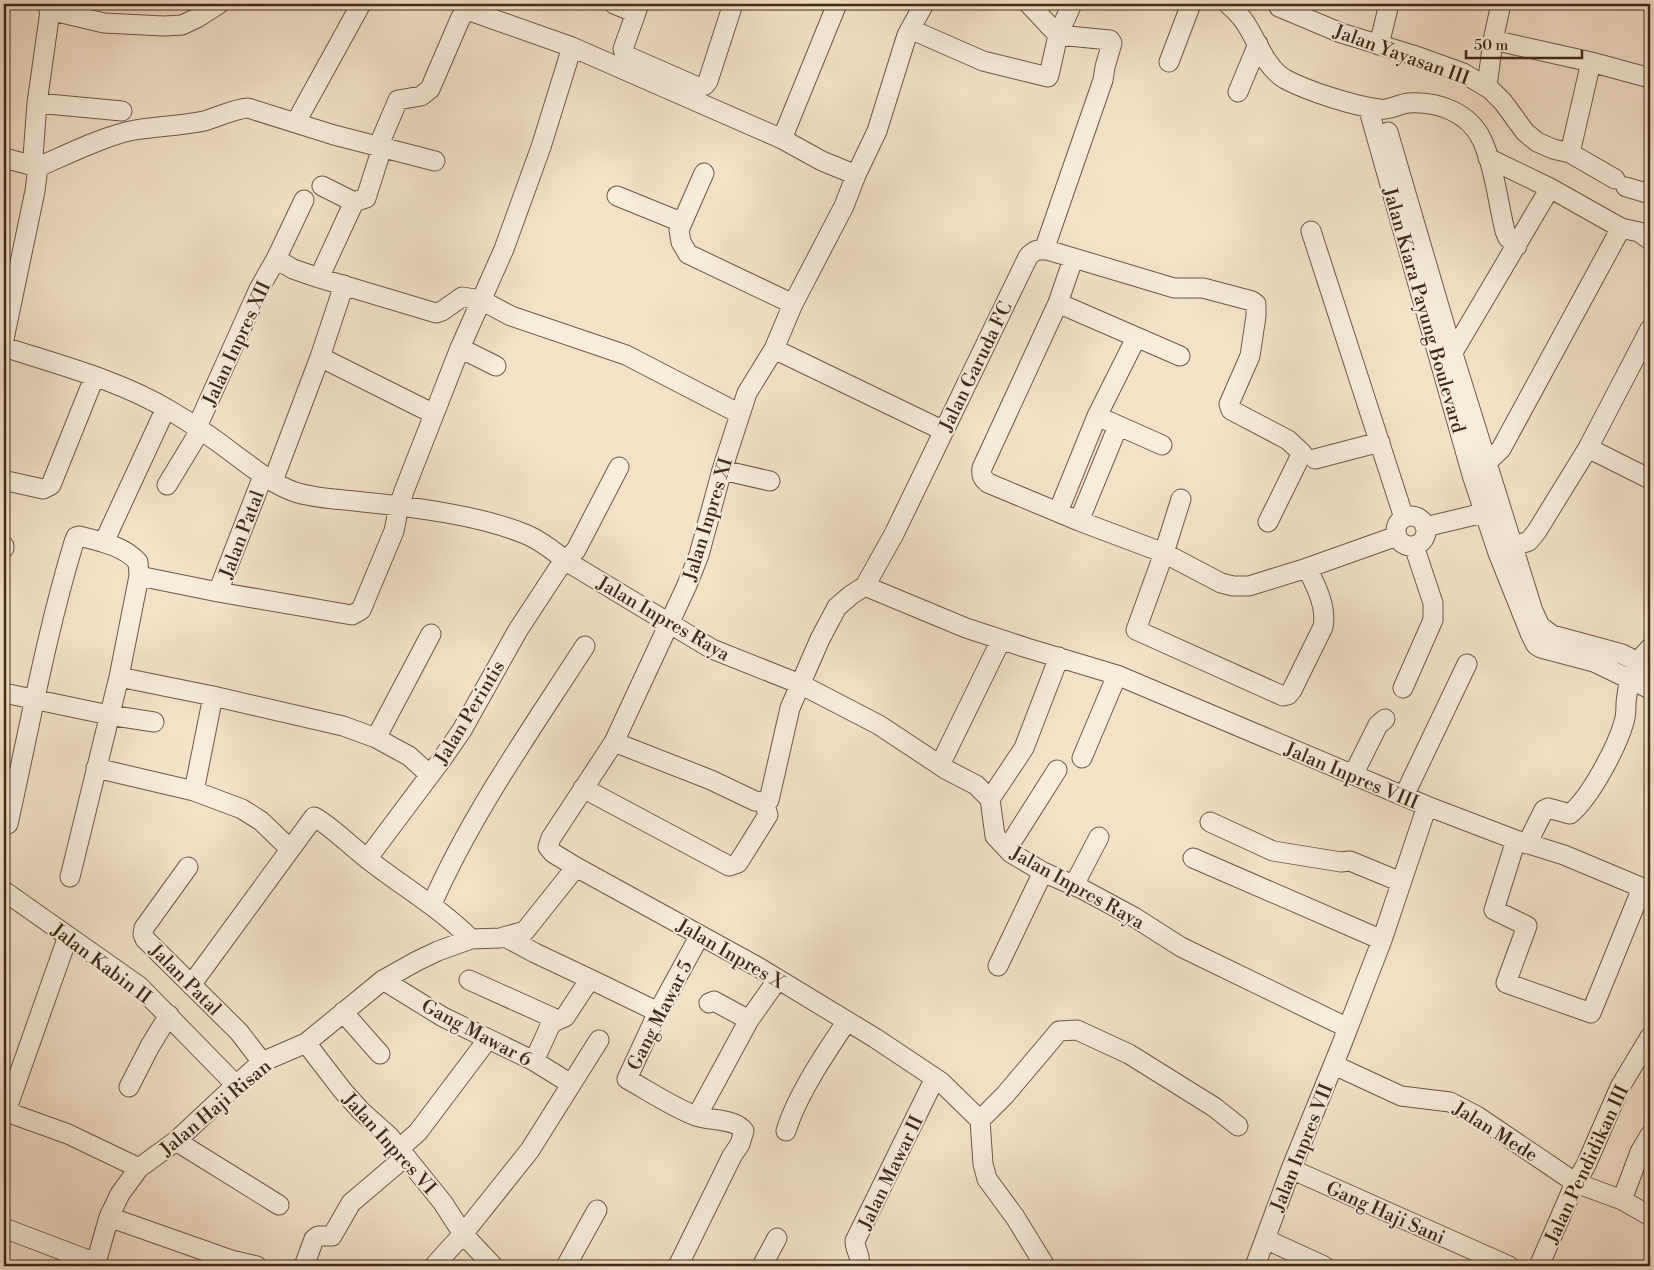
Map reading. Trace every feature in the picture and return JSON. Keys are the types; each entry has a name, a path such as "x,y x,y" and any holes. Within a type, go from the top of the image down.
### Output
{"street":[{"path":"4,339 36,191 38,166 33,156 50,7 104,23 164,26 182,25 198,18 219,4"},
{"path":"296,122 361,4"},
{"path":"614,4 637,8 623,49 625,55 698,86 702,86 708,81 733,4"},
{"path":"710,107 744,4"},
{"path":"782,139 837,4"},
{"name":"Jalan Inpres XI","path":"669,623 699,554 722,470 747,393 774,349 792,304 844,206 856,175 877,131 910,29 924,4"},
{"path":"1029,4 1058,35 1102,38 1110,40 1112,43 1103,80 1044,250 1174,288 1203,288 1252,301 1256,304 1257,309 1250,356 1229,404 1231,410 1288,440 1302,453 1268,522"},
{"path":"910,29 983,61 1046,78 1050,75 1058,35 1072,4"},
{"path":"1169,62 1191,4"},
{"path":"1228,4 1245,22 1273,68 1283,77 1298,85 1375,108 1407,104 1441,106 1471,122 1482,140 1488,158 1505,231 1508,238 1516,246"},
{"path":"1379,45 1389,4"},
{"path":"1486,87 1492,40 1500,4"},
{"name":"Jalan Yayasan III","path":"1279,7 1341,33 1441,64 1462,73 1486,87 1503,102 1525,132 1537,142 1570,153 1620,183 1650,194"},
{"path":"322,186 354,202 366,198 380,154 378,147 398,100 421,96 430,89 461,17 465,12 477,13 572,47 782,139 822,161 856,175"},
{"path":"1492,40 1591,62 1650,78"},
{"path":"1238,92 1258,44"},
{"path":"139,576 218,592 352,615 361,610 394,531 399,506 460,348 504,248 538,156 572,47"},
{"path":"1570,153 1591,62"},
{"path":"38,103 122,111"},
{"name":"Jalan Kiara Payung Boulevard","path":"1375,108 1453,354 1479,470"},
{"name":"Jalan Kiara Payung Boulevard","path":"1375,108 1442,370 1479,470 1505,550 1533,612 1540,626 1552,635 1622,654 1642,664 1650,689"},
{"path":"4,158 38,166 110,137 134,130 206,120 239,109 257,109 378,147 435,161"},
{"path":"1488,158 1550,188 1621,228 1639,232 1650,240"},
{"path":"704,173 679,230 681,242 688,254 792,304"},
{"path":"1442,370 1550,188"},
{"path":"617,196 681,222"},
{"name":"Jalan Inpres XII","path":"167,485 199,428 259,289 276,259 304,200"},
{"path":"319,278 354,202"},
{"path":"1479,470 1501,449 1621,228"},
{"path":"1312,231 1404,518"},
{"name":"Jalan Garuda FC","path":"764,802 769,800 790,708 820,639 837,607 865,586 898,527 1028,257 1033,251 1044,250"},
{"path":"276,259 293,269 319,278 436,313 462,297 481,300 511,316 626,355 740,414"},
{"path":"1070,268 1058,303 982,468 981,474 983,479 988,483 1079,521 1164,553 1221,582 1233,586 1249,586 1307,568 1397,536"},
{"name":"Jalan Patal","path":"218,592 320,357 344,285"},
{"path":"1058,303 1180,356"},
{"path":"1505,550 1528,541 1537,531 1588,448 1650,329"},
{"path":"1058,512 1097,416 1136,338"},
{"name":"Jalan Inpres Raya","path":"4,347 128,390 166,408 199,428 268,479 296,492 328,498 399,506 494,523 527,534 566,561 712,649 800,684 879,725 940,765 976,785 990,799 995,836 1011,853 1043,872 1074,885 1134,917 1180,947 1348,1028"},
{"path":"460,348 496,366"},
{"path":"774,349 944,431"},
{"path":"320,357 434,414"},
{"path":"7,481 43,489 51,486 94,378"},
{"path":"104,542 166,408"},
{"path":"1097,416 1162,445"},
{"path":"1079,521 1118,426"},
{"path":"1315,459 1380,442"},
{"path":"1588,448 1650,479"},
{"name":"Jalan Perintis","path":"367,859 462,730 518,630 558,569 576,550 619,467"},
{"path":"722,470 770,481"},
{"path":"1181,499 1136,630 1284,696 1288,695 1323,627 1324,621 1324,611 1316,586 1307,568"},
{"path":"1425,526 1492,511"},
{"path":"1412,516 1420,519 1425,526 1425,535 1421,542 1414,546 1407,546 1400,542 1397,536 1396,529 1399,522 1404,518 1412,516"},
{"path":"8,824 62,581 74,542 76,537 79,536 104,542 131,554 138,562 139,576 118,677 70,876"},
{"path":"1403,688 1433,620 1434,611 1414,546"},
{"name":"Jalan Inpres VIII","path":"865,586 966,628 1117,674 1427,806 1382,940 1348,1028"},
{"name":"Jalan Inpres X","path":"669,623 614,742 551,838 548,847 553,853 576,867 778,979 847,1021 941,1082 980,1120"},
{"path":"376,738 431,634"},
{"path":"940,765 1002,640"},
{"path":"432,904 444,876 480,810 585,646"},
{"path":"990,799 1024,748 1060,657"},
{"path":"1404,796 1467,664"},
{"path":"1427,806 1522,842 1564,855 1646,889 1591,1013 1506,983 1527,926 1494,910 1522,842 1544,810 1548,808 1570,814 1584,800 1602,771 1624,721 1642,664"},
{"path":"1082,758 1117,674"},
{"path":"118,677 326,721 376,738 409,756 430,775"},
{"path":"4,693 109,715 154,722"},
{"path":"194,791 213,696"},
{"path":"1353,775 1378,725 1384,719"},
{"path":"583,788 729,866 738,863 768,815 764,802 755,801 711,780 614,742"},
{"path":"96,768 194,791 242,809 261,821 290,849"},
{"path":"1007,849 1057,770"},
{"path":"192,985 314,817 367,859 432,904 471,939"},
{"path":"1210,822 1273,851 1341,862 1350,861 1401,882"},
{"path":"1074,885 1099,836"},
{"path":"1193,858 1382,940"},
{"name":"Jalan Patal","path":"188,867 144,928 143,934 240,1032 262,1062"},
{"name":"Jalan Haji Risan","path":"95,1265 109,1216 120,1194 138,1168 176,1141 262,1062 306,1042 383,980 438,951 471,939 505,937 525,931 576,867"},
{"path":"998,966 1043,872"},
{"name":"Jalan Kabin II","path":"4,891 139,986 236,1085"},
{"name":"Gang Mawar 5","path":"696,1116 627,1079 658,1012 700,935"},
{"path":"68,936 5,1111 68,1134 138,1168"},
{"path":"505,937 658,1012"},
{"path":"534,1061 550,1026 555,1021 566,1017 590,979"},
{"path":"685,1264 732,1156 743,1137 744,1131 734,1124 696,1116 749,1020 778,979"},
{"name":"Gang Mawar 6","path":"383,980 443,1017 534,1061 571,1084"},
{"path":"469,980 558,1020"},
{"path":"709,1003 714,1001 749,1020"},
{"path":"343,1012 380,1054"},
{"path":"129,1087 150,1046 169,1015"},
{"path":"786,1131 790,1118 821,1062 847,1021"},
{"name":"Jalan Inpres VII","path":"1254,1266 1348,1028"},
{"path":"1045,1266 1015,1217 987,1179 983,1164 980,1120 1006,1095 1059,1031 1077,1030 1129,1054 1214,1107 1238,1126"},
{"name":"Jalan Pendidikan III","path":"1539,1266 1620,1087 1650,1037"},
{"path":"304,1266 314,1239 318,1236 332,1236 351,1203 402,1153 488,1039"},
{"path":"434,1266 464,1234 530,1150 598,1040"},
{"name":"Jalan Inpres VI","path":"306,1042 343,1091 361,1111 389,1136 443,1203 464,1234 493,1266"},
{"name":"Jalan Mede","path":"1334,1065 1401,1096 1450,1102 1477,1116 1576,1183 1622,1200 1650,1216"},
{"name":"Jalan Mawar II","path":"859,1266 861,1259 855,1246 855,1241 935,1078"},
{"path":"1622,1200 1640,1152 1650,1135"},
{"path":"176,1141 280,1206"},
{"name":"Gang Haji Sani","path":"1291,1169 1509,1266"},
{"path":"566,1266 597,1210"},
{"path":"109,1216 230,1260 257,1266"},
{"path":"4,1228 95,1265"},
{"path":"762,1266 777,1238"},
{"path":"1265,1239 1324,1266"}]}
